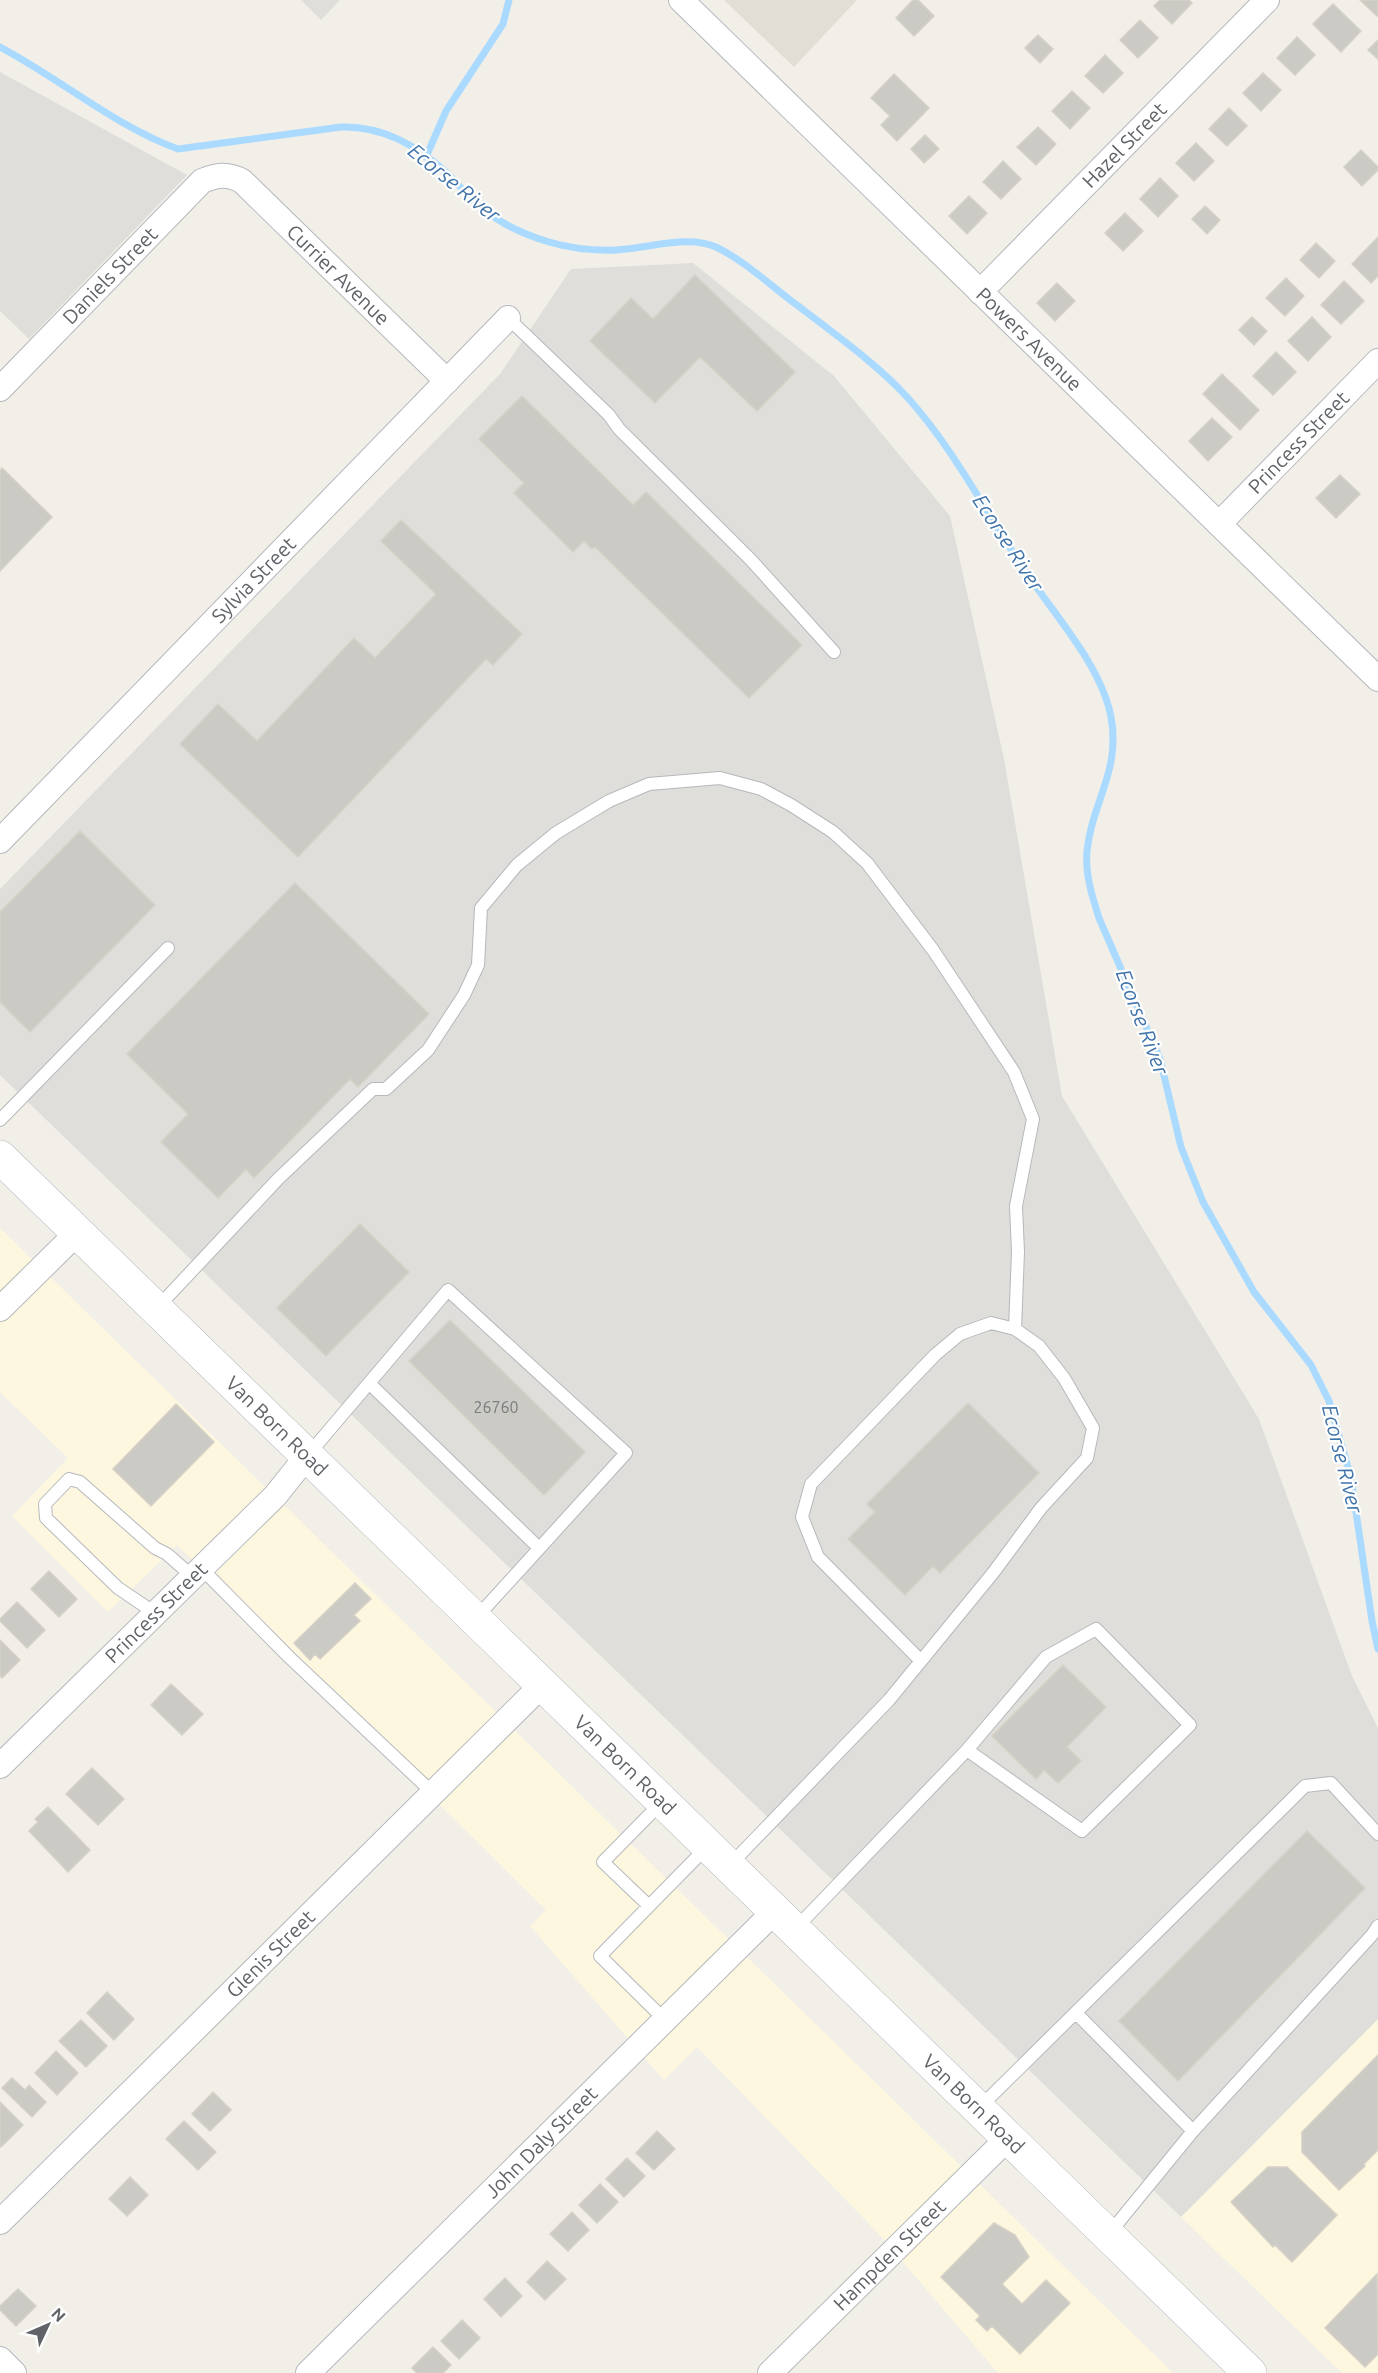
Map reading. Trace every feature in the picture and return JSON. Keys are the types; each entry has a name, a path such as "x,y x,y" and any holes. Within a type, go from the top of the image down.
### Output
{"main road":[{"name":"Van Born Road","path":"0,1157 1250,2373"}],"street":[{"name":"Powers Avenue","path":"681,0 1378,679"},
{"name":"Hazel Street","path":"980,292 1267,0"},
{"name":"Daniels Street","path":"0,388 202,181 216,175 225,175"},
{"name":"Currier Avenue","path":"225,175 242,181 447,381"},
{"name":"Sylvia Street","path":"0,841 508,318"},
{"name":"Princess Street","path":"1219,524 1378,361"},
{"path":"0,1309 78,1232"},
{"name":"Princess Street","path":"0,1766 275,1496 307,1456"},
{"name":"Glenis Street","path":"0,2222 542,1684"},
{"name":"John Daly Street","path":"308,2373 665,2020 785,1920"},
{"name":"Hampden Street","path":"770,2373 1008,2138"},
{"path":"0,2359 14,2373"}],"lane":[{"path":"508,318 609,415 619,429 751,560 834,652"},
{"path":"157,1309 279,1178 373,1089 386,1089 428,1050 464,995 478,965 481,908 517,865 556,833 609,801 650,784 720,778 761,789 791,805 833,832 867,863 933,950 1014,1071 1034,1119 1016,1206 1018,1252 1015,1329"},
{"path":"0,1120 168,948"},
{"path":"307,1456 448,1290 626,1453 475,1619"},
{"path":"665,2020 600,1956 649,1906 719,1856 889,1700 993,1573 1041,1508 1087,1458 1093,1428 1064,1378 1039,1347 1015,1329 991,1323 960,1334 935,1355 811,1484 802,1517 818,1557 920,1660"},
{"path":"369,1383 539,1548"},
{"path":"155,1613 118,1588 46,1518 45,1504 69,1479 80,1482 155,1548 197,1572 433,1793"},
{"path":"785,1920 967,1750 1046,1657 1096,1629 1190,1725 1082,1831 967,1750"},
{"path":"979,2109 1305,1786 1331,1783 1378,1834"},
{"path":"649,1906 603,1862 662,1801"},
{"path":"1108,2235 1193,2132 1378,1926"},
{"path":"1076,2013 1193,2132"}],"shaded area":[{"path":"301,0 340,0 321,20"},
{"path":"724,0 857,0 794,67"},
{"path":"0,72 187,175 29,339 0,311"},
{"path":"693,263 834,376 950,516 1004,759 1062,1096 1259,1419 1352,1676 1378,1728 1378,2019 1181,2217 0,1075 0,889 500,374 571,269"},
{"path":"0,1228 1173,2373 998,2373 878,2233 697,2047 664,2080 530,1926 546,1910 177,1545 108,1612 12,1516 68,1458 0,1392"},
{"path":"1378,2019 1378,2373 1342,2373 1181,2217"}],"building":[{"path":"913,0 918,0 934,16 914,36 896,18"},
{"path":"1160,0 1189,0 1192,3 1172,24 1154,6"},
{"path":"1360,0 1378,0 1378,15 1377,16"},
{"path":"1333,4 1361,31 1341,52 1313,24"},
{"path":"1140,20 1158,38 1138,58 1120,40"},
{"path":"1038,35 1053,49 1040,63 1025,48"},
{"path":"1297,37 1315,55 1295,75 1277,58"},
{"path":"1378,40 1378,59 1368,50"},
{"path":"1105,55 1123,73 1103,93 1085,76"},
{"path":"1263,73 1281,90 1261,111 1243,93"},
{"path":"894,74 929,108 897,141 881,125 890,116 871,98"},
{"path":"1072,91 1090,108 1070,129 1052,111"},
{"path":"1229,108 1247,126 1227,146 1209,129"},
{"path":"1038,127 1056,144 1036,165 1017,147"},
{"path":"925,135 939,149 924,163 911,149"},
{"path":"1196,143 1214,161 1194,181 1176,163"},
{"path":"1361,150 1378,167 1378,170 1362,186 1344,167"},
{"path":"1003,161 1021,179 1001,199 983,182"},
{"path":"1160,178 1178,196 1158,217 1140,199"},
{"path":"969,196 987,213 967,234 949,216"},
{"path":"1205,206 1220,220 1207,234 1192,219"},
{"path":"1125,213 1143,231 1123,251 1105,233"},
{"path":"1378,237 1378,276 1371,283 1352,264"},
{"path":"1316,243 1335,261 1319,278 1300,260"},
{"path":"695,275 795,372 757,411 700,357 655,403 590,341 631,298 653,319"},
{"path":"1286,278 1304,296 1285,316 1266,298"},
{"path":"1344,281 1364,301 1341,324 1321,305"},
{"path":"1057,283 1075,301 1055,321 1037,303"},
{"path":"1252,317 1267,331 1254,345 1239,330"},
{"path":"1312,317 1331,337 1308,361 1288,341"},
{"path":"1276,352 1296,372 1273,395 1253,376"},
{"path":"1222,374 1259,410 1240,430 1203,394"},
{"path":"522,396 633,505 646,492 802,645 749,698 595,547 592,549 584,541 573,552 514,493 524,483 479,439"},
{"path":"1212,418 1232,437 1208,461 1189,441"},
{"path":"2,468 52,517 0,571 0,471"},
{"path":"1340,475 1360,494 1336,518 1316,498"},
{"path":"401,520 522,634 493,665 486,659 298,857 180,744 218,704 257,741 354,638 375,658 436,594 381,541"},
{"path":"80,831 155,905 30,1032 0,1002 0,912"},
{"path":"295,883 429,1014 358,1087 350,1079 254,1178 246,1169 218,1198 161,1142 188,1114 127,1054"},
{"path":"360,1224 409,1272 326,1356 277,1308"},
{"path":"450,1320 585,1452 544,1495 409,1361"},
{"path":"968,1403 1039,1473 940,1573 933,1566 905,1595 848,1539 875,1512 867,1504"},
{"path":"176,1404 214,1442 151,1506 113,1469"},
{"path":"49,1571 77,1599 59,1617 31,1589"},
{"path":"355,1583 371,1599 354,1615 360,1621 320,1659 315,1654 310,1660 294,1643"},
{"path":"17,1602 45,1630 27,1648 0,1621"},
{"path":"0,1640 20,1660 2,1678 0,1675"},
{"path":"1063,1665 1106,1707 1067,1747 1081,1761 1058,1783 1044,1770 1036,1779 992,1736"},
{"path":"171,1684 203,1714 182,1735 151,1705"},
{"path":"92,1768 124,1799 98,1825 66,1794"},
{"path":"48,1807 90,1850 68,1872 29,1831 38,1822 35,1819"},
{"path":"1307,1831 1365,1888 1178,2081 1119,2021"},
{"path":"107,1992 134,2019 114,2040 87,2013"},
{"path":"81,2020 107,2046 86,2067 59,2041"},
{"path":"56,2051 78,2073 57,2095 35,2073"},
{"path":"1378,2055 1378,2150 1364,2164 1365,2166 1339,2190 1302,2152 1302,2132"},
{"path":"12,2078 25,2090 29,2085 46,2102 32,2117 2,2088"},
{"path":"213,2092 231,2110 210,2131 192,2114"},
{"path":"0,2102 23,2125 1,2147 0,2146"},
{"path":"184,2121 216,2152 198,2170 166,2139"},
{"path":"657,2131 675,2149 654,2170 636,2153"},
{"path":"627,2158 645,2176 624,2197 606,2179"},
{"path":"1268,2167 1287,2167 1337,2215 1292,2262 1275,2245 1273,2247 1231,2202"},
{"path":"130,2177 148,2195 127,2216 109,2199"},
{"path":"600,2184 618,2202 597,2223 579,2205"},
{"path":"572,2212 589,2230 568,2251 550,2234"},
{"path":"994,2223 1015,2235 1029,2257 1002,2284 1022,2304 1046,2280 1070,2303 1020,2354 992,2326 987,2331 976,2320 980,2316 941,2277"},
{"path":"547,2261 566,2279 545,2300 527,2282"},
{"path":"1377,2274 1378,2354 1365,2367 1325,2328"},
{"path":"505,2278 522,2296 501,2317 484,2299"},
{"path":"18,2289 36,2306 16,2326 0,2310 0,2306"},
{"path":"462,2320 480,2338 459,2359 441,2341"},
{"path":"433,2347 451,2365 443,2373 417,2373 412,2368"}],"waterway":[{"path":"426,157 446,111 503,24 509,0"},
{"name":"Ecorse River","path":"0,47 132,128 178,149 341,127 371,130 411,146 447,173 476,203 494,217 516,230 540,239 565,246 599,250 628,249 679,242 704,243 716,247 748,266 854,349 907,397 941,440 1030,578 1078,644 1106,699 1111,717 1112,754 1087,851 1088,877 1094,901 1099,918 1160,1059 1181,1147 1203,1202 1254,1292 1311,1365 1329,1401 1351,1478 1378,1649"}]}
